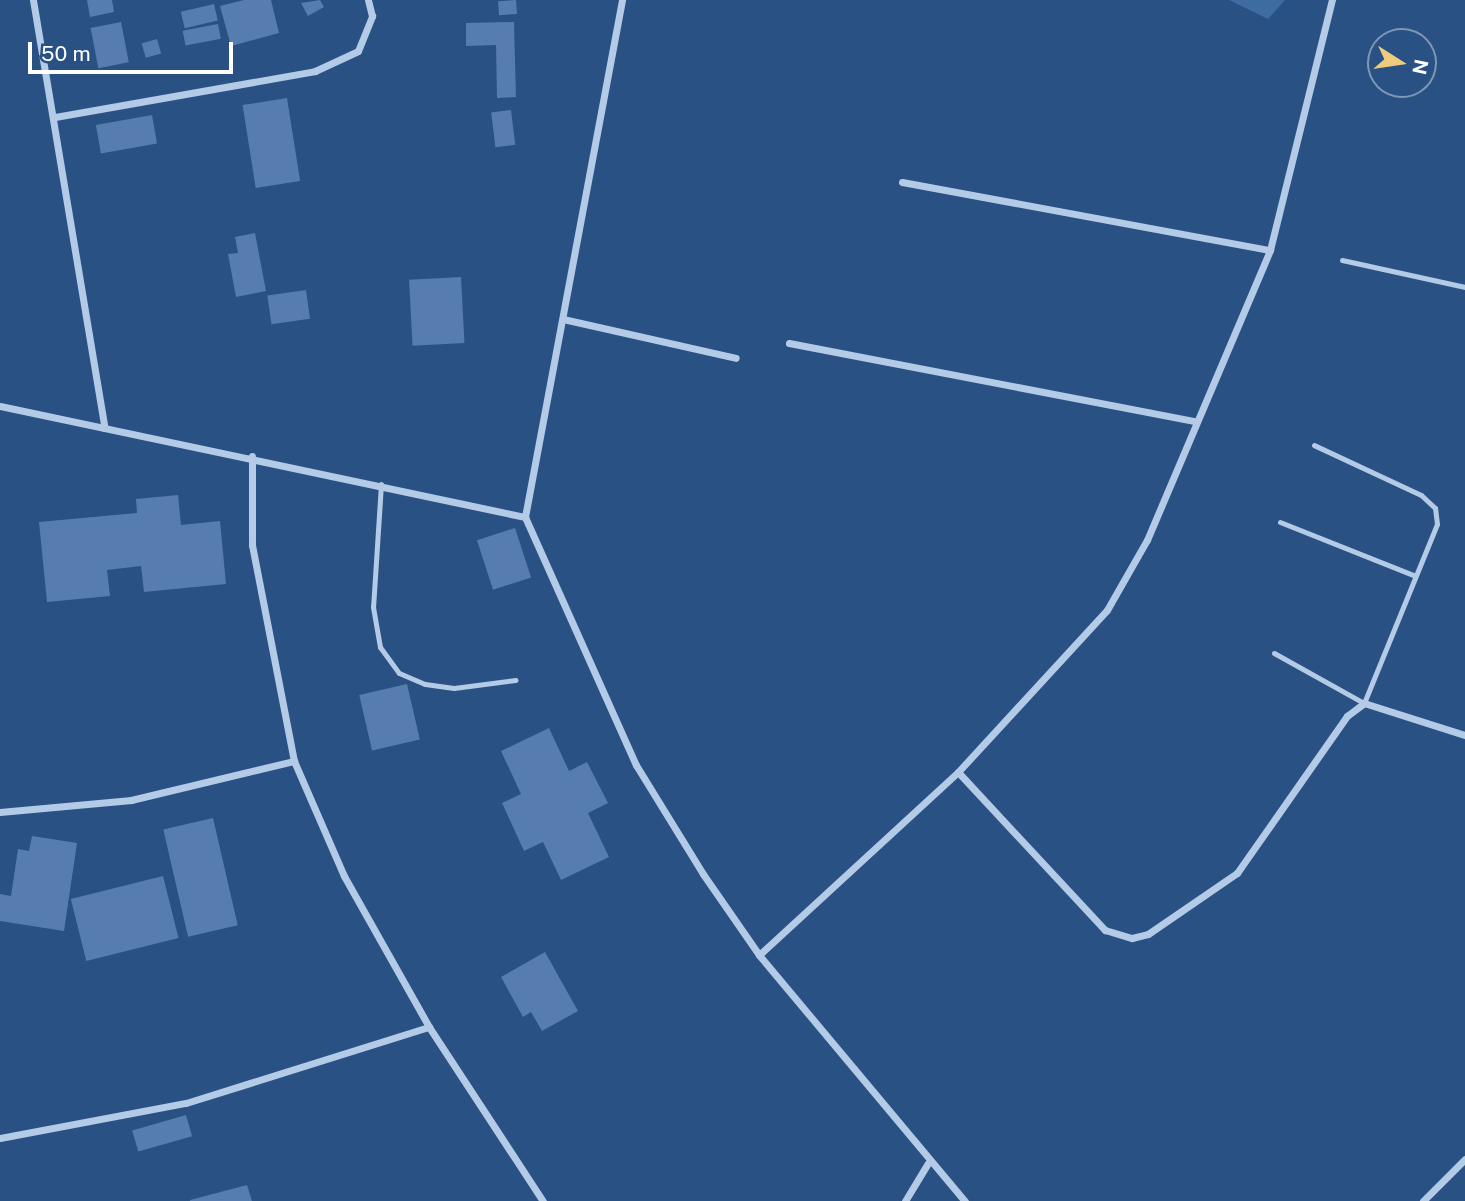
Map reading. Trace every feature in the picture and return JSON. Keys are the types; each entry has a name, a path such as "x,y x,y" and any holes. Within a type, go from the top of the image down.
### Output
{"street":[{"path":"33,0 55,117 105,428"},
{"path":"55,117 315,71 358,51 372,16 368,0"},
{"path":"622,0 525,517 636,765 759,955 928,1163 965,1201"},
{"path":"759,955 958,772 1107,610 1147,540 1269,250 1332,0"},
{"path":"902,182 1269,250"},
{"path":"563,319 736,358"},
{"path":"789,343 1195,421"},
{"path":"0,406 253,456 525,517"},
{"path":"253,456 252,545 294,761 344,876 429,1027 543,1201"},
{"path":"958,772 1105,930 1132,939 1148,934 1244,866 1347,716 1364,704 1465,735"},
{"path":"0,811 131,800 294,761"},
{"path":"0,1138 187,1103 429,1027"},
{"path":"1423,1201 1465,1159"},
{"path":"905,1201 928,1163"}],"lane":[{"path":"1342,260 1465,287"},
{"path":"1274,653 1364,704 1413,575 1437,524 1435,508 1421,495 1314,445"},
{"path":"380,484 373,607 380,647 399,673 425,684 454,688 515,680"},
{"path":"1280,522 1413,575"}],"shaded area":[{"path":"1229,0 1285,0 1268,19"}],"building":[{"path":"87,0 112,0 114,12 90,17"},
{"path":"244,0 271,0 279,33 231,46 220,6"},
{"path":"320,0 324,7 308,16 301,3"},
{"path":"516,0 517,14 499,15 498,1"},
{"path":"214,4 218,21 185,28 181,12"},
{"path":"121,22 129,62 98,68 91,28"},
{"path":"514,22 516,97 497,98 496,45 466,46 466,23"},
{"path":"218,24 221,39 186,46 183,31"},
{"path":"157,39 161,53 146,58 142,43"},
{"path":"287,98 300,181 256,188 243,105"},
{"path":"511,110 515,145 495,147 491,112"},
{"path":"152,115 157,144 101,153 96,125"},
{"path":"255,233 266,291 236,297 228,254 238,253 235,237"},
{"path":"461,277 464,343 413,346 409,280"},
{"path":"306,290 310,319 271,324 267,295"},
{"path":"178,495 181,525 220,521 226,584 144,592 141,566 107,570 110,596 47,602 39,522 137,513 136,499"},
{"path":"515,528 531,577 493,590 477,540"},
{"path":"407,684 420,740 372,751 359,695"},
{"path":"549,728 569,771 587,762 608,803 588,813 609,857 561,880 543,842 524,851 502,803 521,794 501,751"},
{"path":"213,818 238,925 188,937 163,829"},
{"path":"32,836 77,843 64,931 0,921 0,894 11,896 18,849 29,851"},
{"path":"163,876 178,938 86,961 71,899"},
{"path":"545,952 578,1011 542,1031 531,1012 523,1017 501,977"},
{"path":"186,1115 192,1136 138,1152 132,1130"},
{"path":"247,1185 252,1201 190,1201 190,1200"}]}
